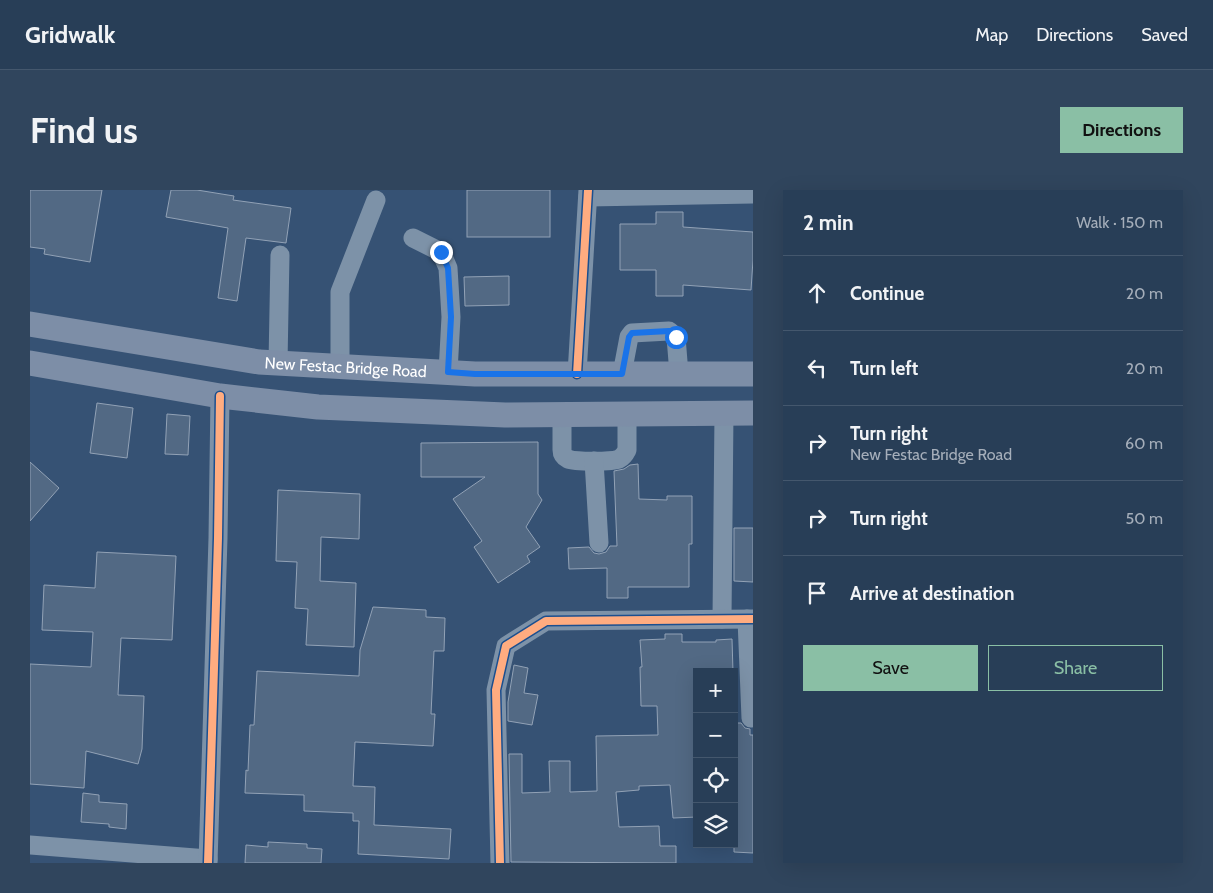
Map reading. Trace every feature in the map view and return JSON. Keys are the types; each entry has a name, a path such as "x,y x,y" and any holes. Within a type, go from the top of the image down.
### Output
{"main road":[{"name":"New Festac Bridge Road","path":"30,324 278,364 475,374 753,374"},
{"path":"30,363 220,396 318,407 504,414 753,413"}],"street":[{"path":"577,374 588,193 753,194"},
{"path":"340,367 340,292 376,200"},
{"path":"413,238 441,252 448,268 451,317 448,372"},
{"path":"278,364 280,255"},
{"path":"622,374 629,337 632,333 669,331 676,337 679,374"},
{"path":"30,845 208,861 218,547 220,396"},
{"path":"562,414 562,454 569,459 594,461 618,459 624,455 627,450 627,414"},
{"path":"722,619 724,414"},
{"path":"594,461 599,543"},
{"path":"500,863 496,690 506,646 546,621 750,619 751,718"}],"building":[{"path":"30,190 102,190 90,262 44,254 45,249 30,247"},
{"path":"171,190 197,190 234,196 233,200 291,208 286,243 246,238 237,301 218,298 228,228 166,217"},
{"path":"467,190 550,190 550,237 467,237"},
{"path":"656,212 683,212 683,227 753,232 751,290 683,285 683,296 656,296 656,270 620,270 620,224 656,224"},
{"path":"509,276 509,305 465,306 464,277"},
{"path":"97,403 133,408 127,458 90,453"},
{"path":"167,414 190,416 188,455 165,454"},
{"path":"538,442 538,494 542,500 526,527 540,547 527,556 530,562 498,583 474,547 482,541 453,499 485,477 421,477 421,443"},
{"path":"30,462 59,488 30,521"},
{"path":"638,464 639,499 667,500 667,496 692,496 692,544 689,544 689,587 628,587 628,598 607,598 607,568 569,569 568,548 589,547 594,553 599,554 606,552 610,546 617,546 614,471"},
{"path":"278,490 360,494 359,539 321,537 320,581 356,583 354,647 306,645 308,609 295,608 297,562 276,561"},
{"path":"734,528 753,528 753,582 734,581"},
{"path":"97,552 176,556 172,640 121,638 118,695 144,696 142,749 138,764 86,751 84,788 30,784 30,664 91,667 93,632 42,630 44,585 95,588"},
{"path":"373,607 426,610 426,617 445,618 444,651 434,651 431,714 435,714 433,746 355,742 353,786 375,787 374,825 451,829 449,859 358,854 359,821 353,821 353,813 304,811 304,795 245,793 250,725 254,725 257,671 359,676 360,650"},
{"path":"665,634 682,634 682,642 716,642 716,640 732,639 733,668 693,668 693,817 673,818 670,785 639,786 639,790 616,792 619,827 659,826 660,846 676,846 676,863 511,862 509,754 522,754 522,793 550,792 549,761 570,761 570,792 597,791 596,736 658,735 657,706 641,706 640,667 642,667 640,640 665,639"},
{"path":"514,665 528,668 524,693 538,695 532,725 508,721 508,702"},
{"path":"738,723 741,723 745,728 750,729 750,735 753,735 753,853 734,852 734,848 738,848"},
{"path":"83,793 99,795 99,802 127,804 126,829 109,827 109,824 81,822"},
{"path":"268,842 307,844 307,848 322,849 321,863 245,863 246,845 268,847"}],"cycle path":[{"path":"577,374 588,190"},
{"path":"208,863 218,538 220,396"},
{"path":"500,863 496,690 506,646 546,621 753,619"}],"route":[{"path":"441,252 448,268 451,317 448,372 475,374 622,374 629,337 632,333 669,331 676,337"}]}
